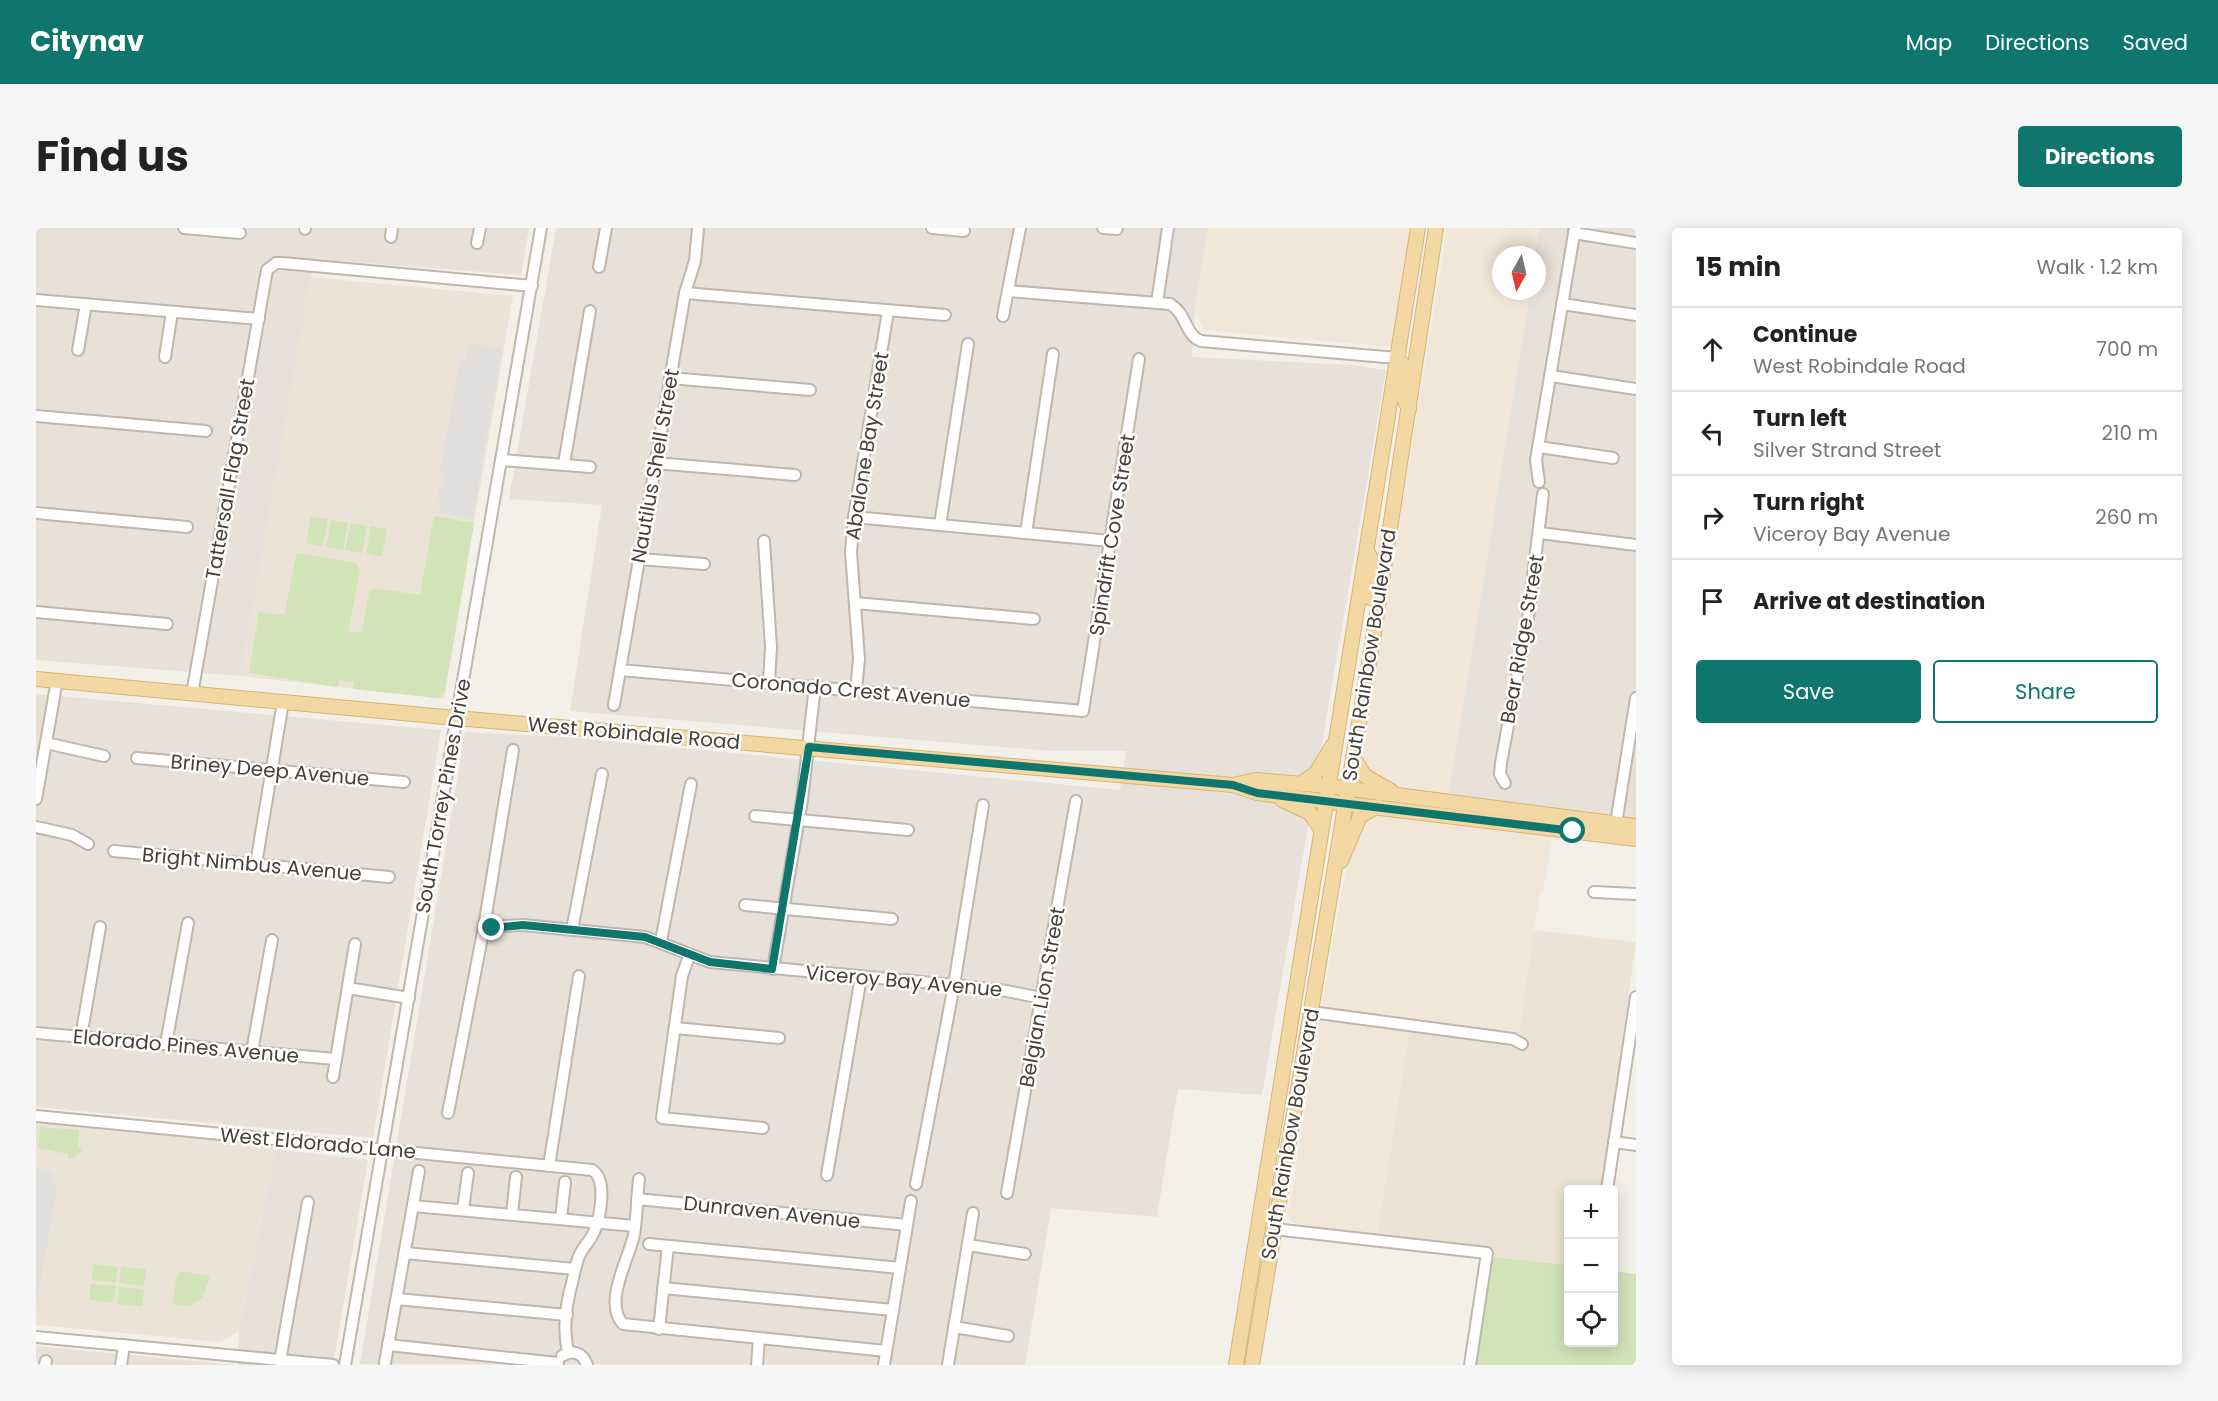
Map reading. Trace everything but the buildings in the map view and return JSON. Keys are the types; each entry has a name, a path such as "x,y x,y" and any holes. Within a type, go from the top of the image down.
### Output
{"main road":[{"name":"South Rainbow Boulevard","path":"1236,1365 1418,228"},
{"name":"South Rainbow Boulevard","path":"1252,1365 1374,630 1436,228"},
{"path":"1407,291 1413,318 1410,350 1417,359"},
{"path":"1397,358 1405,367 1402,394 1409,409"},
{"path":"1378,482 1382,509 1380,535 1387,546"},
{"path":"1367,550 1374,565 1369,606 1374,630"},
{"name":"West Robindale Road","path":"36,679 1233,785 1257,793 1327,793 1404,797 1503,809 1616,830 1636,838"},
{"path":"1301,784 1316,773 1336,741"},
{"path":"1353,757 1365,776 1404,797"},
{"name":"West Robindale Road","path":"1233,785 1256,780 1301,784 1327,793"},
{"path":"1257,793 1303,808 1315,818 1321,830"},
{"name":"West Robindale Road","path":"1346,795 1378,806 1459,816 1616,830 1636,826"},
{"path":"1330,885 1357,820 1367,810 1378,806"},
{"path":"1459,816 1461,811 1489,812 1503,809"},
{"path":"1301,950 1308,973 1305,1003 1311,1012"},
{"path":"1291,1011 1299,1024 1296,1048 1301,1068"},
{"path":"1264,1179 1271,1196 1268,1218 1274,1229"},
{"path":"1254,1242 1260,1242 1262,1247 1260,1269 1263,1289"}],"street":[{"path":"184,228 240,233"},
{"path":"477,243 480,228"},
{"name":"South Torrey Pines Drive","path":"345,1365 541,228"},
{"path":"599,267 606,228"},
{"name":"Nautilus Shell Street","path":"614,705 685,293 695,261 698,228"},
{"path":"932,228 964,231"},
{"path":"1003,316 1020,228"},
{"path":"1103,228 1117,229"},
{"path":"1157,303 1168,228"},
{"path":"1539,482 1536,467 1574,230 1636,243"},
{"name":"Tattersall Flag Street","path":"192,694 267,270 271,266 282,263 532,286"},
{"path":"1008,291 1170,304 1182,314 1191,334 1201,341 1397,358"},
{"path":"685,293 945,315"},
{"path":"36,300 258,319"},
{"path":"78,350 86,304"},
{"path":"1562,304 1636,315"},
{"path":"564,464 590,310"},
{"name":"Abalone Bay Street","path":"856,690 859,658 851,552 854,517 888,311"},
{"path":"165,357 172,312"},
{"path":"940,525 969,344"},
{"path":"1026,533 1053,354"},
{"name":"Spindrift Cove Street","path":"1083,711 1139,359"},
{"path":"1551,376 1636,389"},
{"path":"670,378 810,390"},
{"path":"36,416 206,431"},
{"path":"1539,447 1613,458"},
{"path":"501,460 590,467"},
{"path":"655,463 795,475"},
{"name":"Bear Ridge Street","path":"1505,783 1502,780 1501,762 1528,618 1543,494"},
{"path":"36,513 187,527"},
{"path":"854,517 1111,541"},
{"path":"1540,533 1636,545"},
{"path":"764,541 771,646 769,682"},
{"path":"639,559 704,564"},
{"path":"855,603 1034,619"},
{"path":"36,612 167,624"},
{"name":"Coronado Crest Avenue","path":"620,670 1083,711"},
{"path":"36,799 57,680"},
{"path":"772,969 798,820 815,686"},
{"path":"1616,830 1636,698"},
{"path":"256,864 283,702"},
{"path":"46,743 104,756"},
{"path":"448,1113 484,927 513,750"},
{"name":"Briney Deep Avenue","path":"136,758 404,782"},
{"path":"572,930 602,774"},
{"path":"661,941 691,784"},
{"name":"Belgian Lion Street","path":"1007,1193 1076,801"},
{"path":"916,1184 954,985 983,806"},
{"path":"755,816 908,830"},
{"path":"36,827 63,833 88,844"},
{"name":"Bright Nimbus Avenue","path":"114,851 389,877"},
{"path":"1594,892 1636,894"},
{"path":"745,905 892,919"},
{"path":"166,1044 188,924"},
{"name":"Viceroy Bay Avenue","path":"484,927 523,925 645,937 661,941 689,956 710,962 954,985 1008,991 1041,998"},
{"path":"81,1037 100,927"},
{"path":"252,1052 272,940"},
{"path":"333,1077 355,944"},
{"path":"689,956 682,976 662,1118 763,1128"},
{"path":"549,1166 579,976"},
{"path":"826,1175 861,976"},
{"path":"348,988 409,998"},
{"path":"1608,1185 1636,997"},
{"path":"1311,1012 1513,1039 1522,1044"},
{"path":"675,1028 779,1038"},
{"name":"Eldorado Pines Avenue","path":"36,1033 336,1059"},
{"name":"West Eldorado Lane","path":"36,1116 592,1170 597,1174 601,1186 596,1222"},
{"path":"1614,1142 1636,1145"},
{"path":"385,1363 419,1171"},
{"path":"463,1209 468,1173"},
{"path":"512,1214 516,1177"},
{"path":"639,1179 635,1226 620,1276 616,1309 620,1322 627,1326 886,1351"},
{"path":"561,1219 565,1182"},
{"name":"Dunraven Avenue","path":"637,1199 907,1226"},
{"path":"884,1365 911,1201"},
{"path":"280,1361 308,1202"},
{"path":"413,1206 635,1226"},
{"path":"948,1365 972,1212"},
{"path":"388,1345 482,1360 557,1364 568,1352 567,1315 575,1269 596,1222"},
{"path":"1274,1229 1487,1253 1470,1365"},
{"path":"649,1244 900,1268"},
{"path":"968,1245 1025,1254"},
{"path":"659,1329 668,1246"},
{"path":"405,1253 575,1269"},
{"path":"663,1288 893,1310"},
{"path":"397,1299 567,1315"},
{"path":"954,1327 1008,1336"},
{"path":"36,1337 124,1345 229,1360 333,1365"},
{"path":"757,1365 759,1339"},
{"path":"121,1365 124,1345"},
{"path":"568,1352 581,1355 587,1365"}],"shaded area":[{"path":"36,228 529,228 521,275 314,259 241,676 36,660"},
{"path":"556,228 1208,228 1195,308 1192,357 1352,365 1386,370 1262,1095 1178,1089 1157,1217 1051,1208 1025,1365 360,1364 465,732 566,737 1120,790 1126,751 1052,751 570,711 602,505 509,499"},
{"path":"1208,228 1410,228 1392,347 1203,330 1195,308"},
{"path":"1447,228 1540,228 1537,246 1492,246 1492,300 1529,300 1448,798 1401,790 1366,773 1360,761"},
{"path":"1540,228 1636,228 1636,822 1448,798 1529,300 1546,300 1546,246 1537,246"},
{"path":"310,277 513,296 444,699 241,676"},
{"path":"473,344 502,348 473,519 439,513 442,502 437,500 439,486 444,487 446,474 440,472 460,359 466,359 468,348"},
{"path":"36,694 441,730 373,1138 36,1107"},
{"path":"1369,813 1553,834 1543,892 1540,892 1517,1047 1409,1033 1377,1235 1298,1224 1290,1221 1288,1214 1333,938 1351,846"},
{"path":"1534,930 1636,942 1603,1185 1564,1185 1564,1265 1492,1257 1493,1248 1377,1235 1409,1032 1517,1047"},
{"path":"36,1116 277,1139 239,1331 220,1342 36,1325"},
{"path":"275,1149 368,1160 333,1365 238,1365 239,1331"},
{"path":"36,1168 48,1171 52,1175 52,1182 58,1183 36,1306"},
{"path":"36,1346 235,1365 36,1365"}],"green space":[{"path":"311,516 328,519 323,546 306,543"},
{"path":"434,516 474,523 445,691 439,698 353,689 354,682 339,680 337,687 249,673 259,612 284,615 297,553 356,563 360,571 348,631 362,633 369,592 375,588 420,595"},
{"path":"331,520 348,523 343,550 326,547"},
{"path":"351,523 367,526 362,553 345,550"},
{"path":"371,526 387,529 382,557 366,553"},
{"path":"41,1127 79,1130 78,1147 82,1147 81,1152 68,1159 68,1154 38,1148"},
{"path":"1492,1257 1564,1265 1564,1347 1618,1347 1618,1272 1636,1274 1636,1365 1475,1365"},
{"path":"93,1264 118,1267 116,1283 92,1280"},
{"path":"121,1267 146,1269 144,1286 119,1283"},
{"path":"182,1271 210,1276 203,1297 189,1306 172,1304 177,1275"},
{"path":"91,1284 116,1286 114,1303 89,1300"},
{"path":"119,1287 144,1289 142,1306 117,1304"}],"route":[{"path":"492,928 523,925 645,937 661,941 689,956 710,962 772,969 784,909 809,747 1233,785 1257,793 1326,799 1573,831"}]}
